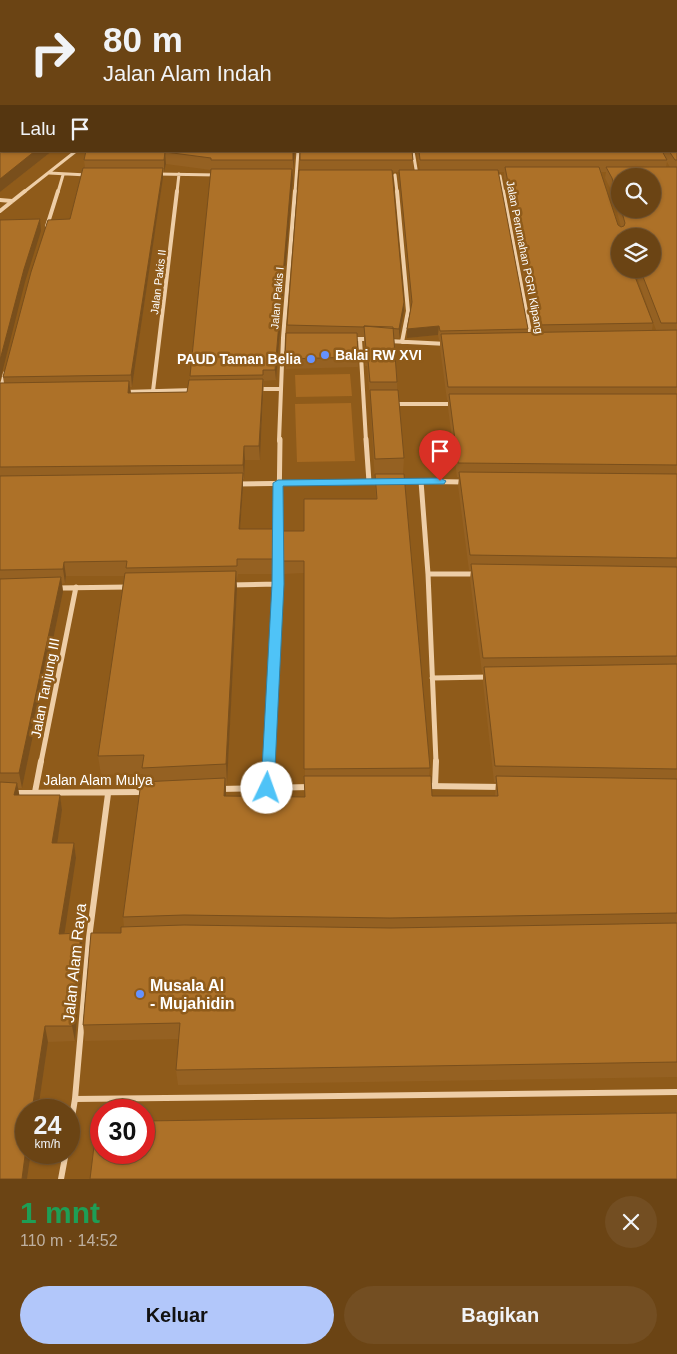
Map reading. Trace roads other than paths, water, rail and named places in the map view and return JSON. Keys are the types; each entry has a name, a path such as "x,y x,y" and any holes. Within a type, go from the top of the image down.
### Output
{"street":[{"path":"0,211 75,152"},
{"name":"Jalan Pakis I","path":"267,788 278,584 278,483 283,338 298,152"},
{"path":"413,152 417,175"},
{"path":"49,173 92,175"},
{"path":"148,174 218,175"},
{"name":"Jalan Pakis II","path":"153,391 180,174"},
{"path":"46,229 63,175"},
{"path":"286,175 306,175"},
{"path":"385,175 402,175"},
{"path":"395,175 408,311 402,342"},
{"path":"409,175 426,175"},
{"path":"491,176 510,176"},
{"name":"Jalan Perumahan PGRI Klipang","path":"500,176 532,342"},
{"path":"0,200 12,201"},
{"path":"283,338 292,338"},
{"path":"341,338 377,340"},
{"path":"360,339 369,482"},
{"path":"385,340 456,344"},
{"path":"7,365 0,393 10,393"},
{"path":"248,389 282,389"},
{"path":"115,392 200,390"},
{"path":"385,404 463,404"},
{"path":"421,481 428,574 436,763 435,786"},
{"path":"228,484 386,482"},
{"path":"395,482 469,482"},
{"path":"428,574 488,574"},
{"path":"220,585 278,584"},
{"name":"Jalan Tanjung III","path":"35,792 76,587"},
{"path":"52,588 134,587"},
{"path":"432,678 499,677"},
{"path":"416,786 514,788"},
{"path":"218,790 312,787"},
{"name":"Jalan Alam Mulya","path":"0,794 35,792 108,794 148,792"},
{"name":"Jalan Alam Raya","path":"75,1099 89,938 108,794"},
{"path":"89,938 98,938"},
{"path":"75,1099 677,1092"},
{"path":"61,1179 64,1164"}],"place":[{"name":"Balai RW XVI","path":"325,355"},
{"name":"PAUD Taman Belia","path":"311,359"},
{"name":"Musala Al - Mujahidin","path":"140,994"}]}
